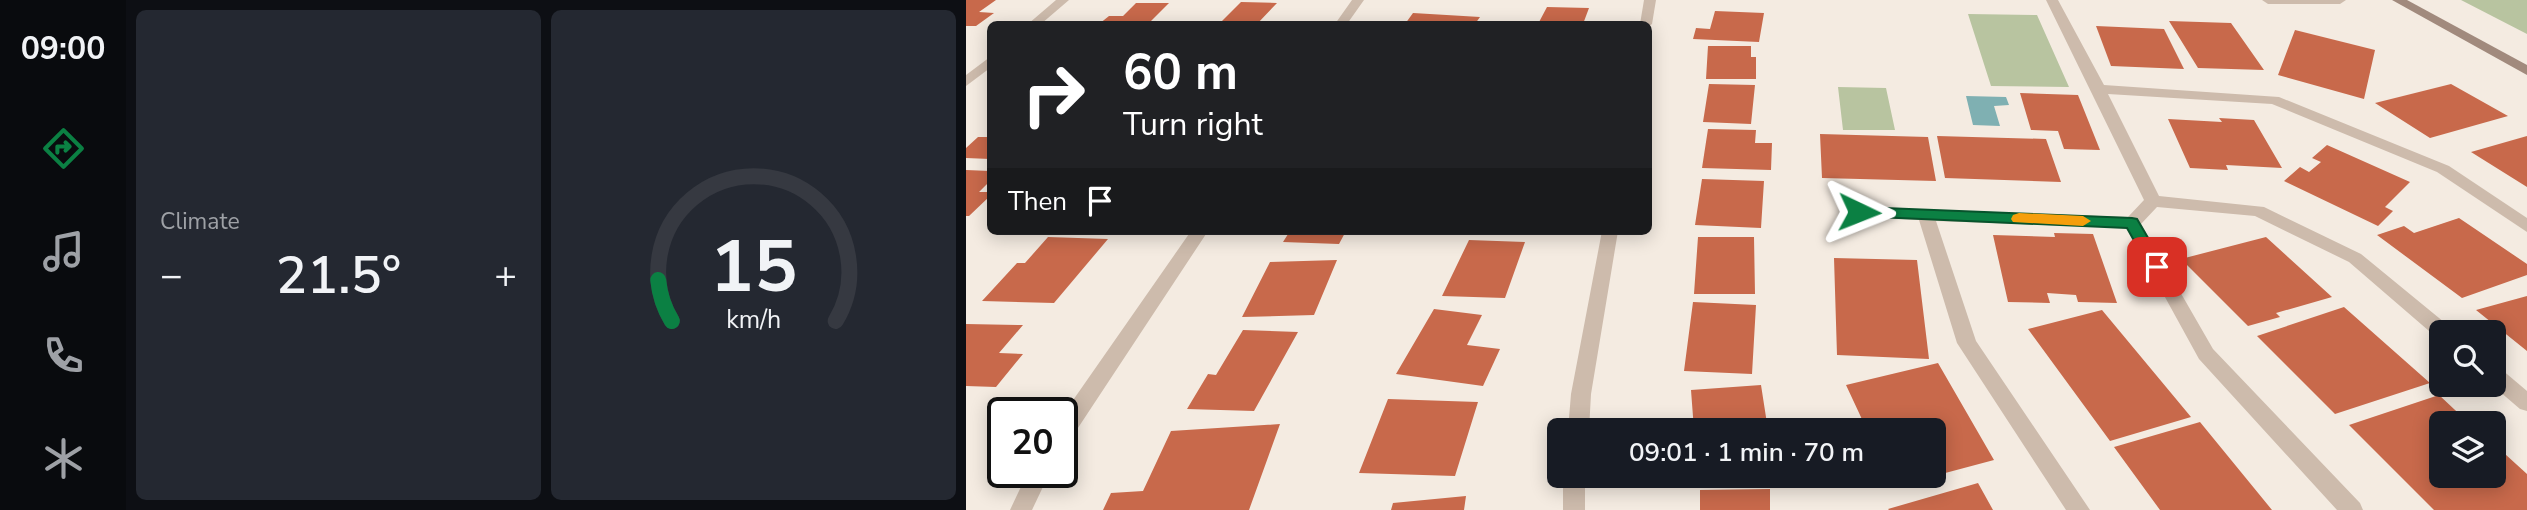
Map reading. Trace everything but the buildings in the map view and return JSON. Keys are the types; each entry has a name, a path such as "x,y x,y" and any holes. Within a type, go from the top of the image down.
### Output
{"main road":[{"path":"2398,0 2527,71"}],"street":[{"path":"1038,21 1063,0"},
{"path":"1343,21 1358,0"},
{"path":"1646,21 1650,0"},
{"path":"2052,0 2153,201"},
{"path":"2268,0 2340,0"},
{"path":"966,82 987,64"},
{"path":"2099,89 2274,100 2443,169 2527,226"},
{"path":"1859,212 2132,223 2153,201"},
{"path":"2153,201 2258,211 2355,258 2429,320"},
{"path":"1926,215 1967,343 2079,510"},
{"path":"2132,223 2206,354 2352,510"},
{"path":"1078,410 1197,235"},
{"path":"1579,418 1608,235"},
{"path":"2506,385 2527,403"},
{"path":"1021,510 1032,488"},
{"path":"1574,488 1574,510"}],"green space":[{"path":"2461,0 2527,0 2527,34"},
{"path":"1968,14 2037,15 2069,87 1991,86"},
{"path":"1838,87 1886,88 1895,130 1843,130"}],"water":[{"path":"1966,96 2006,97 2009,105 1994,106 2000,126 1973,125"}],"slow traffic":[{"path":"2019,219 2083,221"}],"route":[{"path":"1859,212 2132,223 2157,267"}]}
